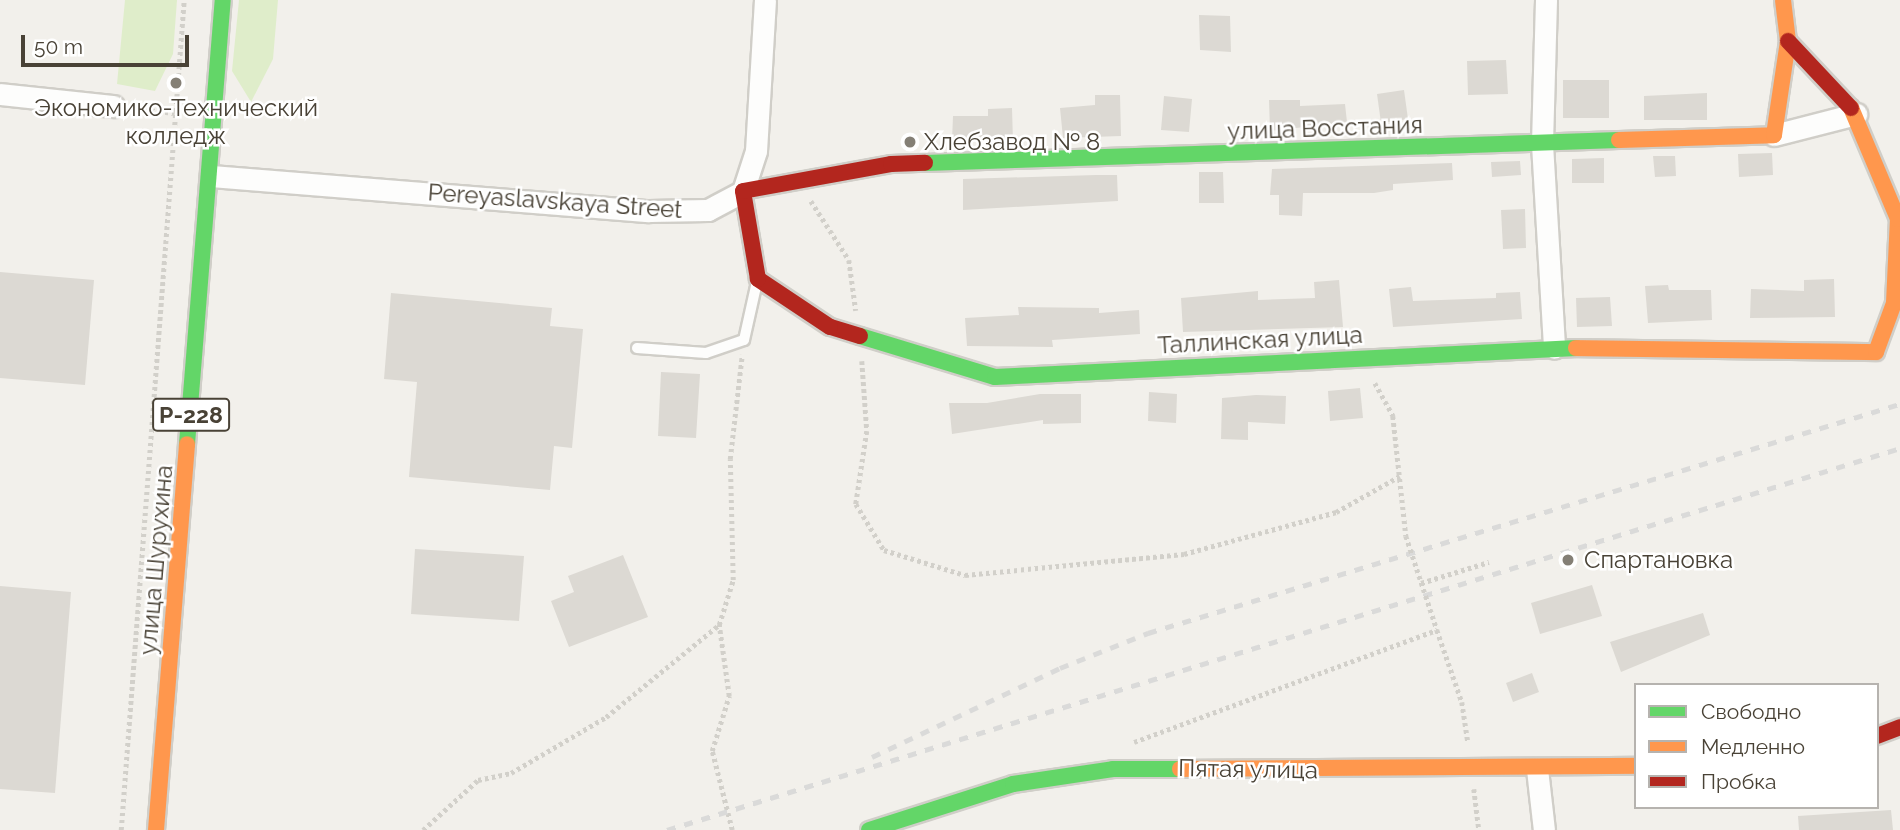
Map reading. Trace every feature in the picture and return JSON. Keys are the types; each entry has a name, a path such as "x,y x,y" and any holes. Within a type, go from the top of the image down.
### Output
{"main road":[{"name":"улица Шурухина","path":"156,830 211,176 223,0"},
{"path":"1774,135 1788,41 1783,0"},
{"path":"1788,41 1856,114"},
{"name":"Таллинская улица","path":"758,279 830,327 995,377 1554,348 1876,352 1894,303 1898,219 1856,114"},
{"name":"улица Восстания","path":"743,191 891,164 1774,135"},
{"path":"743,191 758,279"},
{"name":"Пятая улица","path":"869,830 1013,784 1101,770 1537,769 1634,765"}],"street":[{"path":"743,191 756,152 765,0"},
{"path":"1546,0 1542,144 1554,348"},
{"path":"0,94 113,106"},
{"path":"1774,135 1856,114"},
{"name":"Pereyaslavskaya Street","path":"211,176 649,211 708,210 743,191"},
{"path":"1537,769 1544,830"}],"lane":[{"path":"637,348 706,353 744,340 758,279"}],"path":[{"path":"121,830 184,0"},
{"path":"113,106 175,113"},
{"path":"798,179 849,260 860,336 867,431 856,503 884,550 965,575 1184,554 1336,512 1400,476"},
{"path":"732,830 712,751 729,696 719,625 733,580 730,459 744,340"},
{"path":"1361,358 1393,416 1406,536 1462,702"},
{"path":"1421,583 1489,562"},
{"path":"423,830 478,780 511,773 606,717 660,669 719,625"},
{"path":"1131,743 1437,630"}],"green space":[{"path":"125,0 177,0 173,54 155,91 117,84"},
{"path":"239,0 278,0 273,59 251,102 232,71"}],"building":[{"path":"1199,15 1230,16 1231,52 1200,50"},
{"path":"1506,60 1508,94 1468,95 1467,61"},
{"path":"1563,80 1609,80 1609,118 1563,118"},
{"path":"1404,90 1408,119 1381,123 1377,94"},
{"path":"1707,93 1707,120 1644,120 1644,96"},
{"path":"1095,95 1120,95 1121,136 1063,138 1060,108 1095,105"},
{"path":"1164,96 1192,99 1189,132 1161,130"},
{"path":"1269,100 1300,100 1300,106 1345,104 1347,122 1270,131"},
{"path":"1012,108 1013,142 952,141 953,116 988,116 988,109"},
{"path":"1772,153 1773,175 1739,177 1738,154"},
{"path":"1653,156 1675,156 1676,176 1655,177"},
{"path":"1604,158 1604,183 1572,183 1572,159"},
{"path":"1520,161 1521,175 1492,177 1491,162"},
{"path":"1452,163 1453,180 1393,184 1393,190 1374,193 1303,193 1302,216 1279,215 1279,195 1270,195 1272,169"},
{"path":"1199,172 1223,172 1224,203 1199,203"},
{"path":"1117,175 1118,201 963,210 963,179"},
{"path":"1525,209 1526,248 1503,249 1501,210"},
{"path":"0,272 94,280 85,385 0,378"},
{"path":"1834,279 1835,317 1750,318 1751,289 1804,291 1804,280"},
{"path":"1339,280 1343,327 1183,332 1181,298 1258,291 1258,300 1315,298 1314,282"},
{"path":"1668,285 1669,290 1711,290 1712,320 1648,323 1645,286"},
{"path":"1411,287 1413,301 1496,298 1496,293 1520,292 1522,319 1393,327 1389,289"},
{"path":"391,293 552,308 550,326 583,329 572,448 554,446 550,490 409,477 417,382 384,379"},
{"path":"1610,297 1612,326 1577,327 1576,298"},
{"path":"1018,307 1099,308 1099,313 1139,310 1140,334 1052,340 1053,347 967,346 965,318 1019,315"},
{"path":"661,372 700,374 696,438 658,436"},
{"path":"1360,388 1363,418 1330,421 1328,391"},
{"path":"1149,392 1177,394 1176,423 1148,421"},
{"path":"1040,394 1081,394 1081,423 1043,424 1043,420 952,434 949,403 987,403"},
{"path":"1286,396 1285,424 1248,422 1248,440 1221,439 1222,398"},
{"path":"415,549 524,556 519,621 411,614"},
{"path":"623,555 648,617 569,647 551,601 574,592 568,576"},
{"path":"1592,585 1602,616 1540,634 1531,603"},
{"path":"0,586 71,592 55,793 0,789"},
{"path":"1703,613 1710,635 1621,672 1610,642"},
{"path":"1532,673 1539,692 1513,702 1506,683"},
{"path":"1891,810 1893,830 1799,830 1798,816"}],"railway":[{"path":"872,757 1060,668 1148,633 1900,404"},
{"path":"667,830 1900,448"}],"traffic: fast":[{"path":"187,444 223,0"},
{"path":"925,163 1619,140"},
{"path":"860,336 995,377 1576,348"},
{"path":"869,830 1013,784 1113,769 1180,769"}],"traffic: slow":[{"path":"1619,140 1774,135 1788,41 1783,0"},
{"path":"1576,348 1876,352 1894,303 1898,219 1851,108"},
{"path":"156,830 187,444"},
{"path":"1180,769 1634,766"}],"traffic: jam":[{"path":"1788,41 1851,108"},
{"path":"860,336 830,327 758,279 743,191 891,164 925,163"},
{"path":"1879,735 1900,727"}],"place":[{"name":"Экономико-Технический колледж","path":"176,83"},
{"name":"Хлебзавод № 8","path":"910,142"},
{"name":"Спартановка","path":"1568,560"}]}
